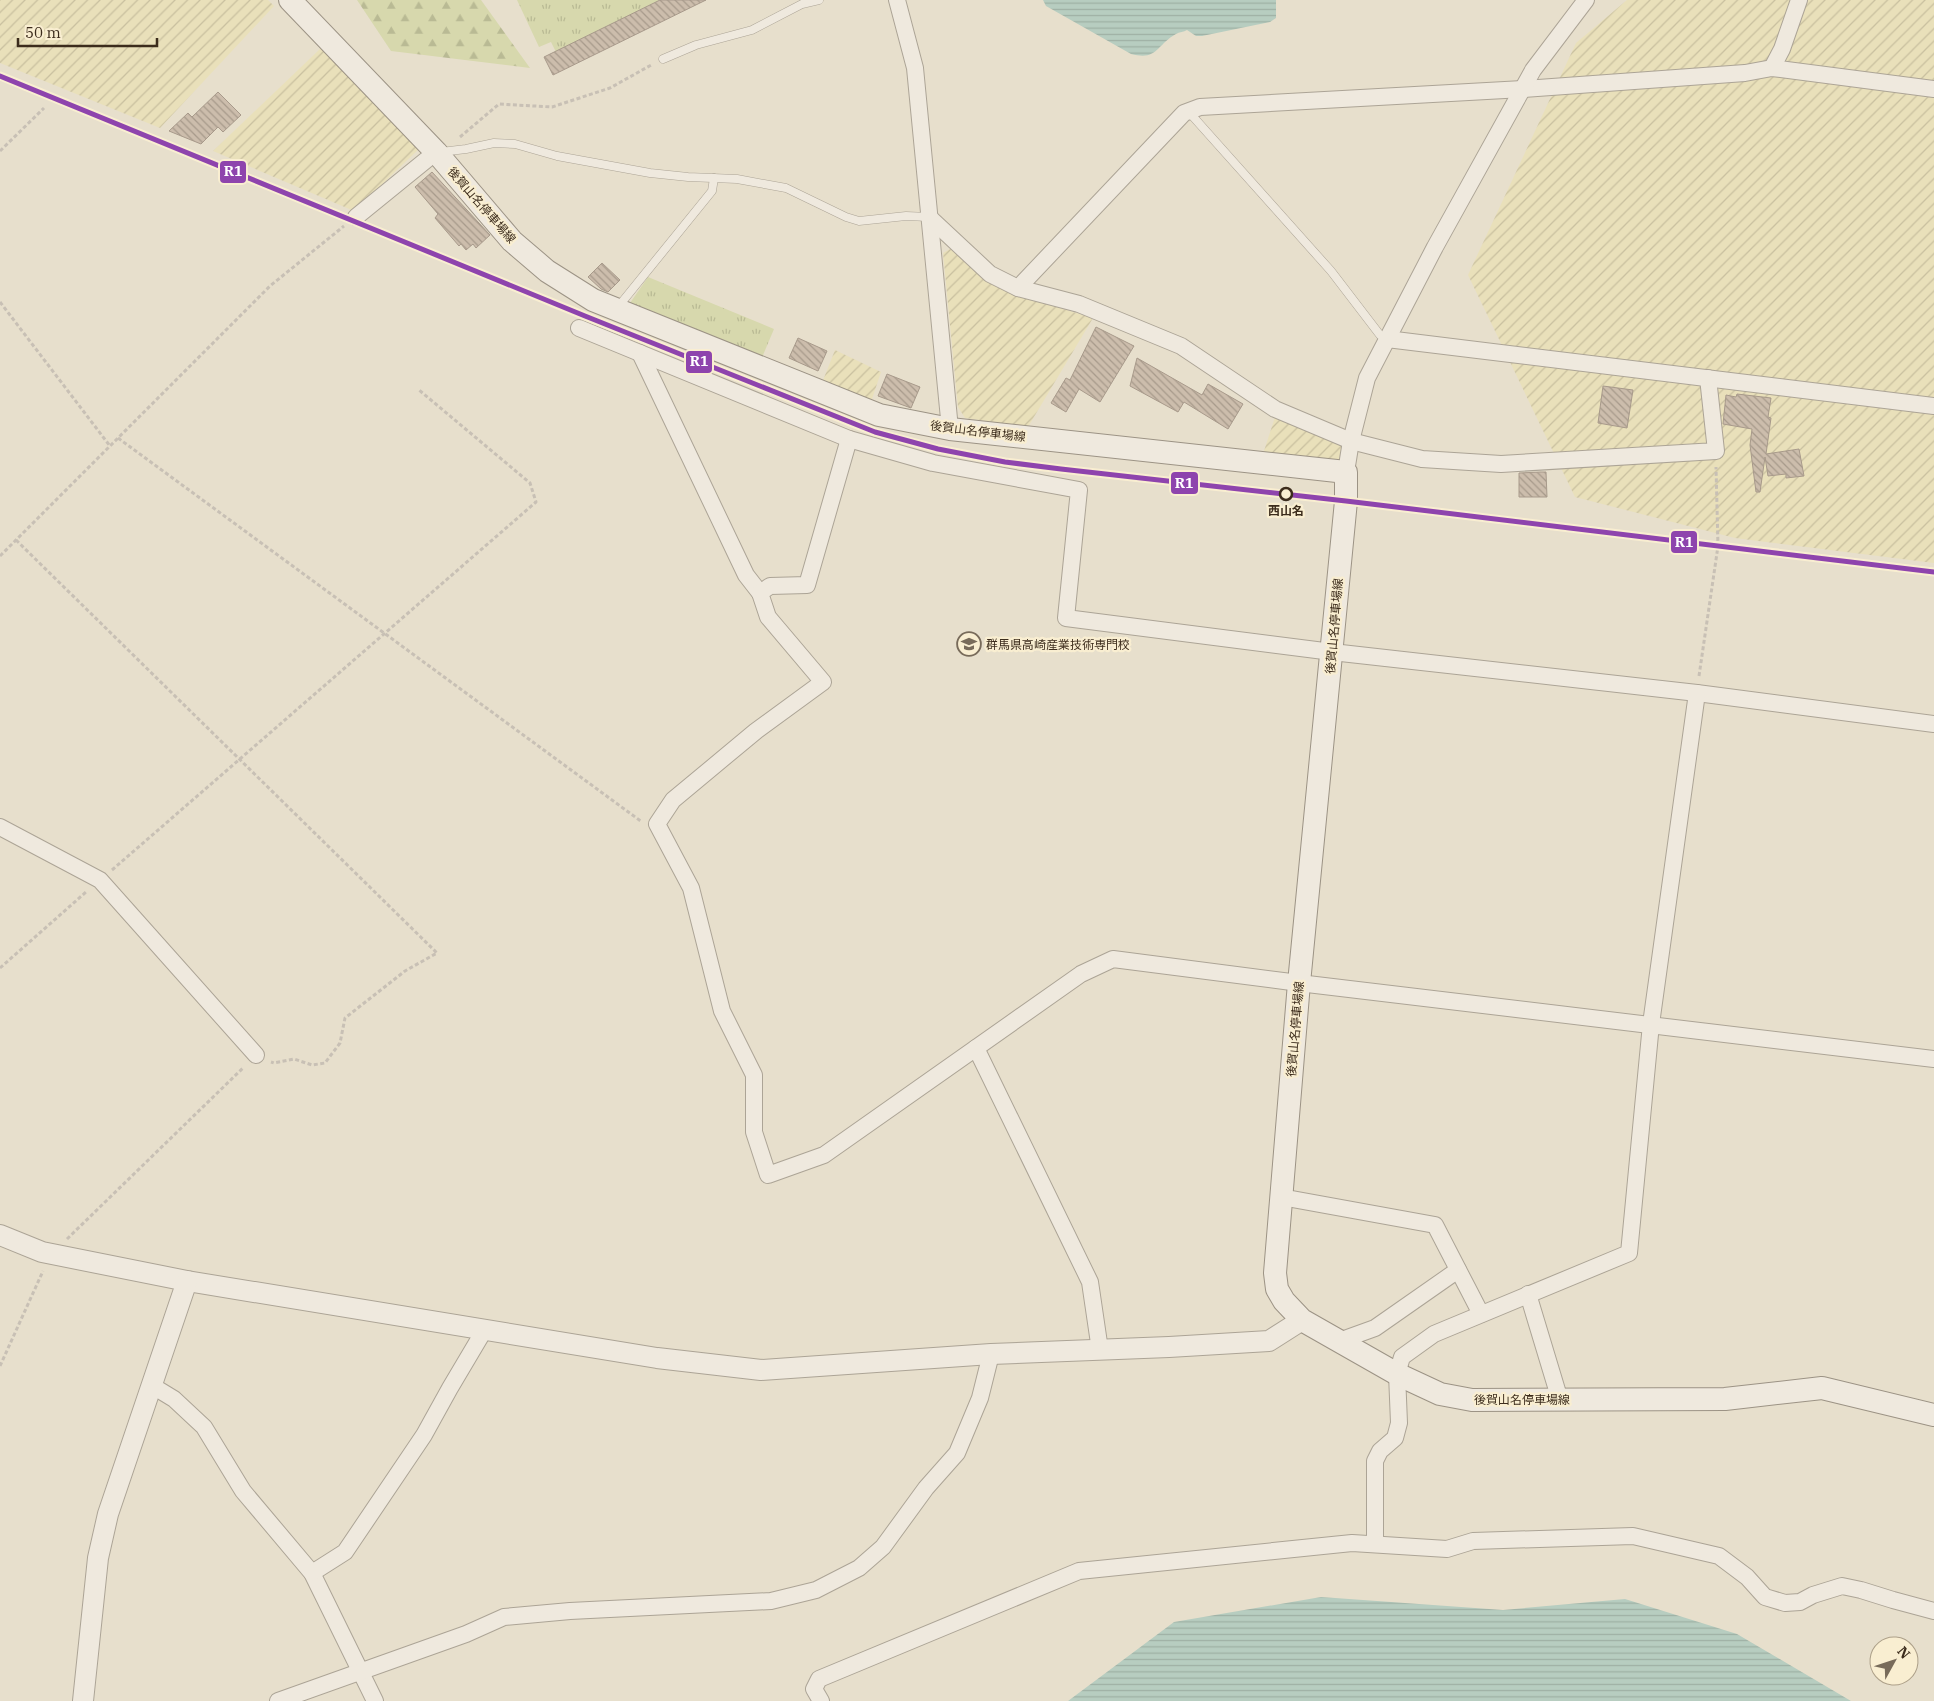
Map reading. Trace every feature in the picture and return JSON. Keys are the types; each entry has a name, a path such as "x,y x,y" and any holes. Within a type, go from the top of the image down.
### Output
{"main road":[{"name":"後賀山名停車場線","path":"290,0 441,152 512,241 547,271 593,300 879,415 950,429 1346,472 1346,501 1332,652 1298,983 1275,1273 1277,1288 1284,1301 1302,1320 1396,1374 1440,1394 1472,1400 1725,1399 1822,1388 1934,1415"}],"street":[{"path":"897,0 914,68 950,429"},
{"path":"1346,472 1351,440 1367,378 1435,248 1534,70 1586,0"},
{"path":"1772,68 1782,49 1800,0"},
{"path":"1018,288 1184,112 1200,107 1523,89 1745,73 1772,68 1934,88"},
{"path":"352,220 441,152"},
{"path":"929,217 990,274 1018,288 1079,304 1181,346 1275,409 1351,440 1422,459 1501,464 1716,451 1708,378"},
{"path":"579,328 849,439 933,463 1080,490 1066,618 1332,652 1696,693 1934,724"},
{"path":"1387,339 1934,406"},
{"path":"640,353 746,575 760,593 768,618 824,682 756,731 673,800 657,824 691,888 722,1011 754,1075 754,1132 768,1175 824,1155 1081,974 1113,959 1934,1059"},
{"path":"760,593 770,586 807,585 849,439"},
{"path":"1374,1544 1375,1460 1380,1451 1395,1438 1399,1423 1396,1374 1402,1357 1434,1334 1629,1253 1651,1024 1696,693"},
{"path":"0,827 100,880 256,1055"},
{"path":"976,1048 1090,1282 1100,1350"},
{"path":"1281,1197 1435,1225 1481,1314"},
{"path":"0,1235 42,1252 187,1280 657,1358 761,1370 991,1354 1269,1341 1302,1320"},
{"path":"1339,1341 1375,1328 1458,1270"},
{"path":"83,1701 98,1558 108,1514 187,1280"},
{"path":"1528,1294 1560,1400"},
{"path":"312,1573 345,1552 424,1435 485,1329"},
{"path":"278,1701 466,1634 504,1617 570,1611 771,1601 816,1590 859,1568 883,1547 926,1488 957,1453 980,1398 991,1354"},
{"path":"151,1385 174,1399 204,1427 243,1491 312,1573 376,1701"},
{"path":"821,1701 814,1689 819,1679 1078,1571 1352,1543 1447,1549 1473,1541 1634,1536 1719,1556 1747,1578 1765,1597 1785,1603 1800,1602 1813,1595 1842,1586 1934,1610"}],"lane":[{"path":"663,59 696,45 752,30 802,4 820,0"},
{"path":"1188,111 1331,271 1380,335 1387,339"},
{"path":"441,152 494,143 515,144 557,156 650,173 737,179 786,188 846,217 859,221 906,216 929,217"},
{"path":"616,309 712,190 714,178"}],"path":[{"path":"441,152 499,104 552,107 610,88 663,59"},
{"path":"0,151 44,108"},
{"path":"0,556 270,286 352,220"},
{"path":"0,302 110,446"},
{"path":"0,968 536,502 530,483 419,390"},
{"path":"118,438 640,822 657,824"},
{"path":"1696,693 1718,546 1716,451"},
{"path":"0,1366 51,1254 256,1055 274,1063 294,1059 312,1066 325,1063 340,1043 345,1018 405,971 437,953 16,540"}],"shaded area":[{"path":"0,0 268,0 274,6 160,128 0,63"},
{"path":"1043,0 1276,0 1276,18 1270,22 1202,36 1196,36 1187,30 1169,38 1152,54 1140,56 1131,54 1046,6"},
{"path":"1627,0 1934,0 1934,563 1735,538 1575,497 1468,275 1576,43"},
{"path":"321,48 420,148 354,211 213,151"},
{"path":"950,249 1005,291 1093,318 1028,427 965,418 958,407 943,253"},
{"path":"835,350 881,372 871,402 822,383"},
{"path":"1275,417 1344,443 1342,461 1263,454"},
{"path":"1321,1597 1503,1610 1625,1599 1737,1634 1851,1701 1068,1701 1174,1622"}],"green space":[{"path":"357,0 481,0 530,68 391,51"},
{"path":"517,0 660,0 556,52 551,42 539,47"},
{"path":"648,277 774,329 761,360 628,306"}],"building":[{"path":"660,0 706,0 553,75 544,57"},
{"path":"218,92 241,115 223,132 218,127 201,144 169,131 188,113 192,117"},
{"path":"432,172 490,235 476,248 473,244 466,250 461,244 459,246 435,218 438,214 415,187"},
{"path":"602,263 620,280 608,292 601,289 588,277"},
{"path":"1096,327 1134,346 1100,402 1079,389 1066,412 1051,403 1066,378 1070,380"},
{"path":"798,338 827,351 818,371 789,358"},
{"path":"1137,358 1202,395 1208,384 1243,404 1228,429 1184,402 1178,412 1130,386"},
{"path":"887,374 920,387 911,408 878,396"},
{"path":"1603,386 1633,390 1627,428 1598,423"},
{"path":"1737,394 1771,398 1768,417 1771,418 1766,454 1799,449 1804,476 1786,478 1786,474 1768,476 1765,457 1760,492 1756,492 1750,445 1752,429 1723,424 1726,395 1736,397"},
{"path":"1546,472 1547,497 1519,497 1519,473"}],"transit line":[{"name":"R1","path":"0,76 585,316 875,432 938,449 1005,462 1061,469 1346,501 1934,572"}],"place":[{"name":"西山名","path":"1286,494"},
{"name":"群馬県高崎産業技術専門校","path":"969,644"}]}
